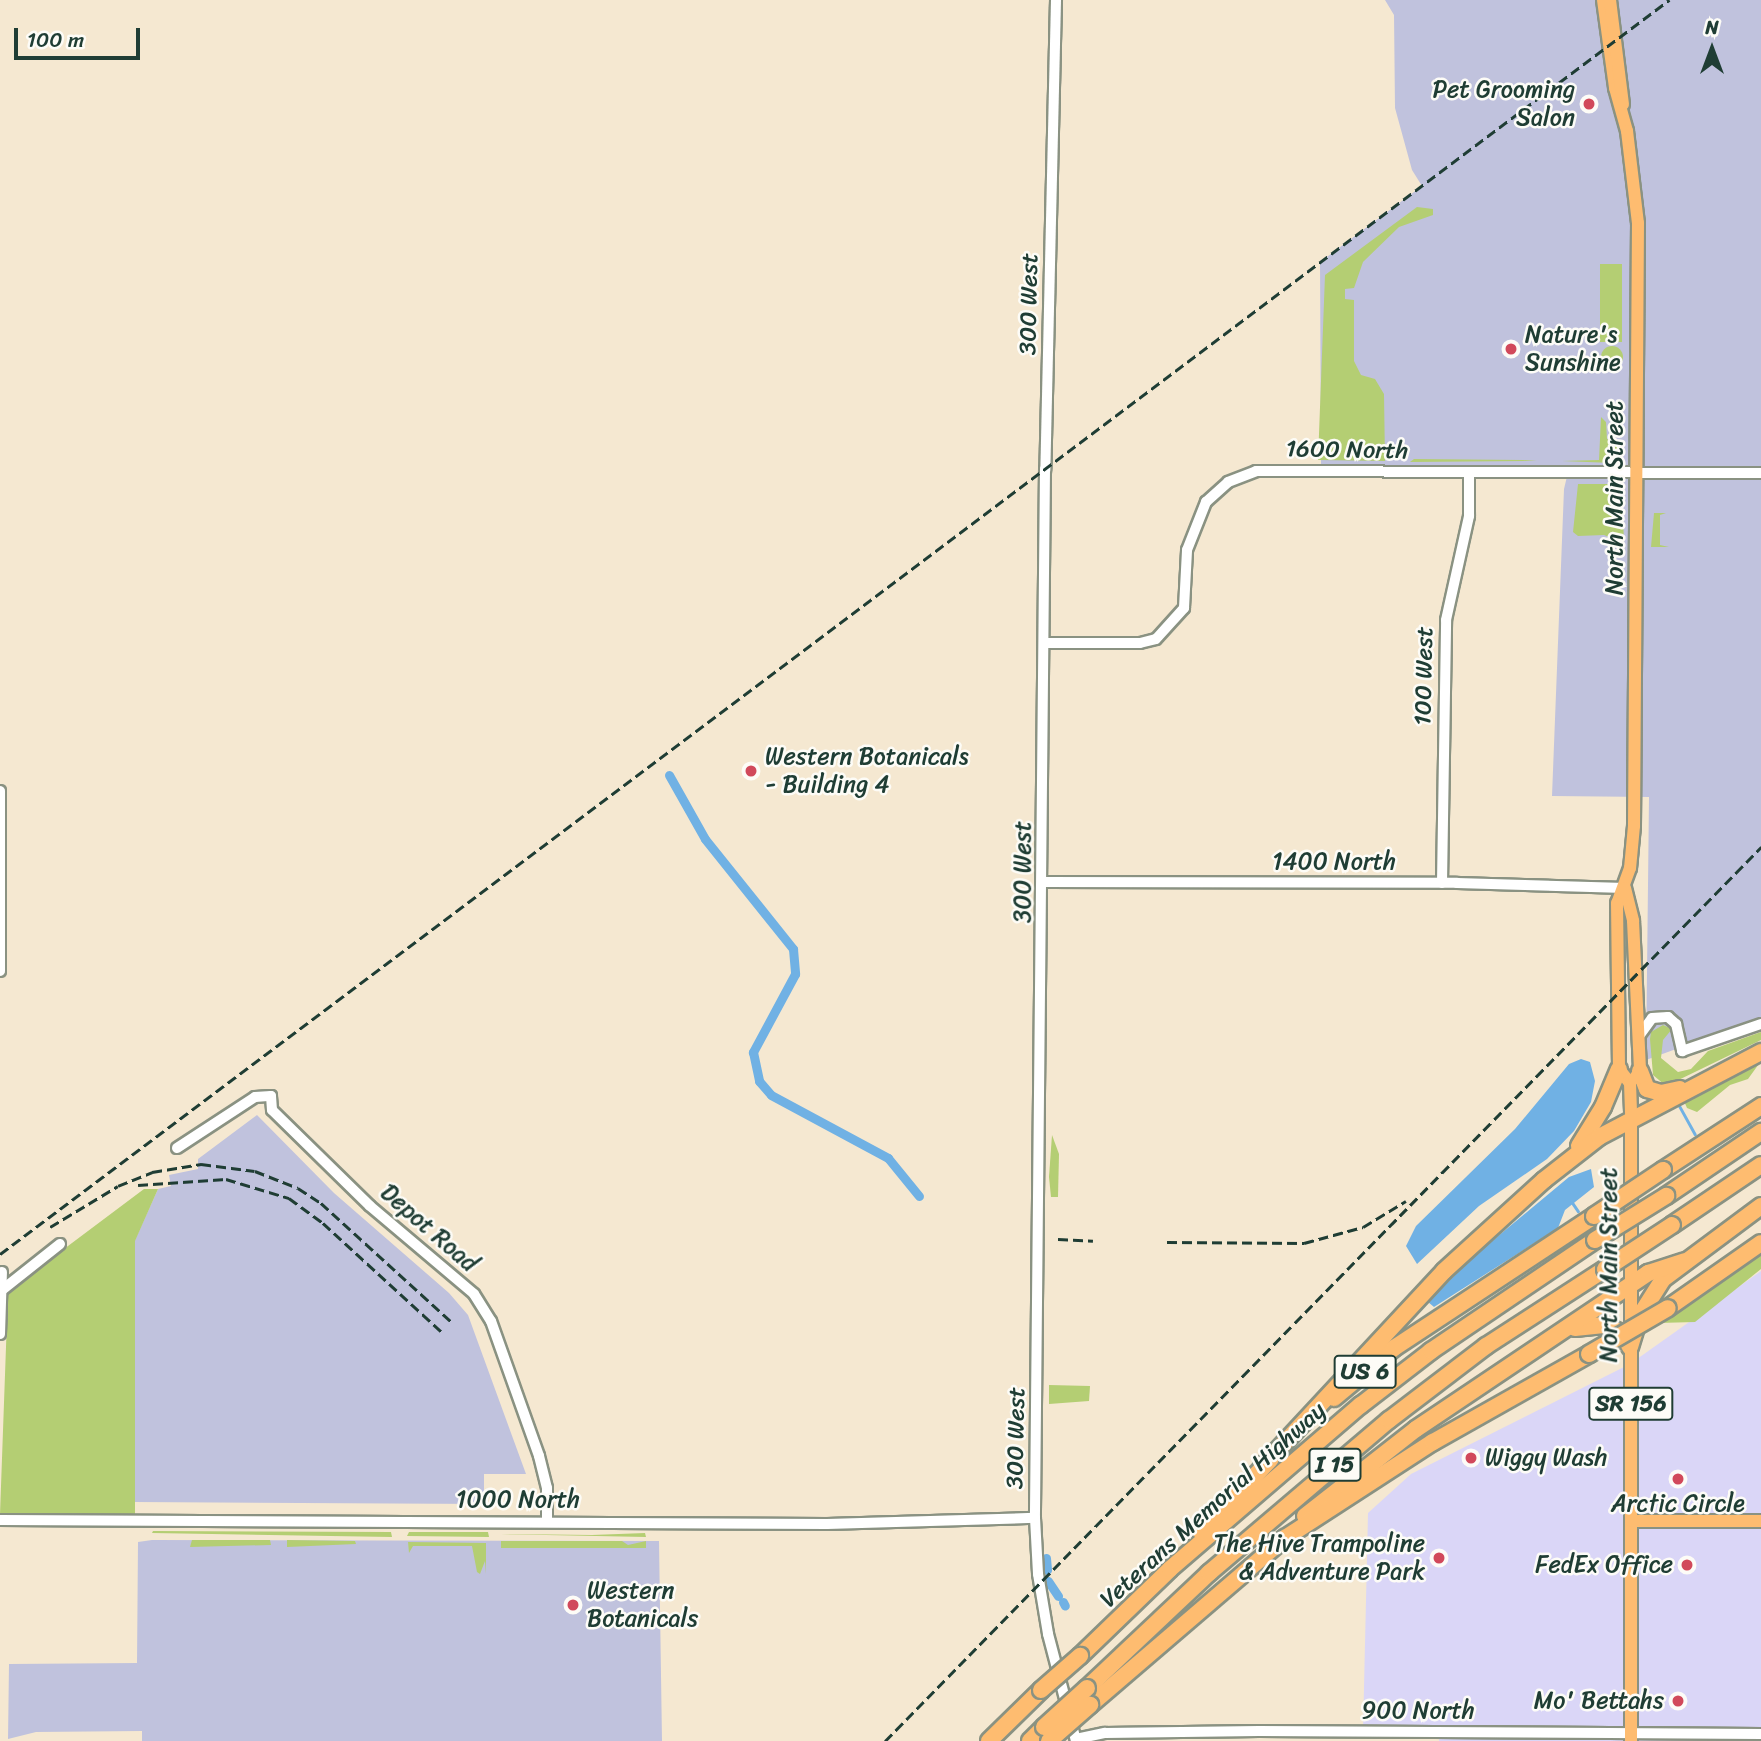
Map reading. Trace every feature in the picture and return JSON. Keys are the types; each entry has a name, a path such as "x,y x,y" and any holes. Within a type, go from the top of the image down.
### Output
{"highway":[{"path":"1262,1467 1342,1376 1444,1271 1564,1164 1599,1137 1761,1052"},
{"path":"1564,1164 1603,1107 1619,1069"},
{"path":"1635,1077 1647,1089 1661,1093 1712,1078"},
{"name":"US 6","path":"1170,1569 1262,1467 1394,1348 1761,1106"},
{"name":"Veterans Memorial Highway","path":"989,1741 1170,1569 1361,1405 1431,1351 1761,1132"},
{"name":"Veterans Memorial Highway","path":"1030,1741 1046,1734 1087,1688 1209,1573 1388,1420 1486,1346 1761,1165"},
{"path":"1630,1347 1651,1293 1684,1261 1761,1206"},
{"path":"1285,1538 1433,1442 1668,1308 1761,1243"},
{"path":"1046,1734 1090,1705 1285,1538 1373,1458 1648,1273 1684,1261"},
{"path":"1564,1332 1604,1325 1619,1332 1630,1347"}],"main road":[{"name":"North Main Street","path":"1603,0 1615,88 1623,108"},
{"name":"North Main Street","path":"1610,0 1624,86 1623,108 1638,223 1634,826 1625,888 1617,903 1619,1069"},
{"name":"North Main Street","path":"1625,888 1632,902 1637,1040 1631,1121 1632,1737"},
{"path":"1619,1069 1635,1077"},
{"path":"1631,1521 1761,1521"}],"street":[{"name":"300 West","path":"1056,0 1045,643 1035,1518 1038,1574 1048,1634 1076,1740"},
{"name":"1600 North","path":"1045,643 1140,643 1156,639 1170,627 1184,608 1187,550 1200,513 1217,491 1242,475 1286,470 1761,473"},
{"name":"100 West","path":"1441,883 1446,620 1469,516 1469,472"},
{"path":"0,791 0,971"},
{"name":"1400 North","path":"1044,883 1441,883 1625,888"},
{"path":"1637,1040 1649,1020 1668,1017 1675,1024 1682,1051 1761,1024"},
{"name":"Depot Road","path":"177,1148 255,1097 271,1096 272,1110 361,1196 474,1294 491,1321 539,1456 547,1488 547,1521"},
{"path":"2,1290 60,1244"},
{"path":"0,1334 2,1272"},
{"name":"1000 North","path":"0,1520 850,1524 1035,1518"},
{"name":"900 North","path":"1076,1740 1105,1733 1632,1737 1761,1734"}],"shaded area":[{"path":"1385,0 1761,0 1761,1018 1646,1060 1649,797 1552,796 1564,489 1569,468 1321,467 1320,262 1422,186 1412,170 1395,108 1394,15"},
{"path":"257,1115 334,1193 449,1293 468,1315 526,1474 484,1474 484,1504 135,1502 135,1240 158,1189 171,1186 169,1175 198,1169 198,1159"},
{"path":"1761,1271 1761,1741 1439,1741 1440,1732 1363,1731 1368,1513 1411,1474 1630,1364"},
{"path":"659,1541 662,1741 142,1741 142,1731 36,1732 8,1739 9,1664 137,1663 138,1542"}],"green space":[{"path":"1417,207 1433,209 1433,215 1399,227 1363,262 1354,288 1345,289 1345,299 1354,300 1354,361 1361,375 1375,379 1384,394 1385,461 1318,460 1325,275"},
{"path":"1600,264 1622,264 1622,342 1600,342"},
{"path":"1608,346 1616,346 1623,353 1623,361 1616,368 1608,368 1601,361 1601,353"},
{"path":"1601,417 1606,422 1607,439 1620,446 1619,457 1613,463 1562,461 1599,460"},
{"path":"1414,459 1523,460 1537,461 1410,462"},
{"path":"1578,484 1610,484 1622,492 1624,543 1604,535 1578,536 1573,532"},
{"path":"1654,513 1666,513 1660,515 1660,545 1669,547 1651,547"},
{"path":"1663,1025 1672,1029 1663,1040 1661,1058 1678,1072 1691,1069 1708,1051 1761,1032 1761,1040 1666,1086 1653,1075 1650,1039 1651,1032"},
{"path":"1761,1061 1748,1079 1730,1085 1697,1112 1687,1108 1684,1101"},
{"path":"1052,1135 1059,1154 1058,1197 1051,1197 1049,1177"},
{"path":"144,1189 158,1189 135,1241 135,1516 0,1514 8,1291"},
{"path":"1761,1253 1761,1269 1695,1322 1658,1323"},
{"path":"1049,1385 1090,1386 1089,1401 1049,1404"},
{"path":"153,1531 391,1532 392,1537 152,1533"},
{"path":"409,1532 488,1532 489,1537 407,1536"},
{"path":"645,1533 646,1537 501,1534 592,1535"},
{"path":"192,1540 270,1540 271,1545 190,1547"},
{"path":"287,1540 355,1541 356,1544 287,1547"},
{"path":"501,1541 622,1541 628,1545 646,1541 646,1548 501,1548"},
{"path":"408,1542 486,1543 486,1574 485,1561 480,1574 477,1572 472,1546 413,1546 409,1553"}],"water":[{"path":"1581,1059 1590,1062 1595,1081 1591,1102 1574,1131 1547,1159 1479,1206 1417,1264 1406,1246 1416,1226 1515,1129 1569,1064"},
{"path":"1591,1169 1594,1187 1565,1210 1558,1228 1434,1307 1428,1302 1473,1257 1569,1177"}],"waterway":[{"path":"669,775 705,839 793,949 795,974 753,1052 759,1081 771,1095 888,1158 919,1196"},
{"path":"1679,1105 1695,1134"},
{"path":"1572,1202 1578,1211"},
{"path":"1046,1558 1047,1570"},
{"path":"1048,1581 1058,1596"},
{"path":"1063,1602 1065,1606"}],"railway":[{"path":"0,1254 1669,0"},
{"path":"885,1741 1761,847"},
{"path":"50,1227 118,1186 152,1172 201,1164 255,1171 298,1188 321,1203 452,1322"},
{"path":"138,1185 226,1179 289,1198 323,1223 443,1333"},
{"path":"1167,1242 1304,1243 1363,1227 1406,1201"},
{"path":"1058,1239 1093,1241"}],"place":[{"name":"Pet Grooming Salon","path":"1589,104"},
{"name":"Nature's Sunshine","path":"1511,349"},
{"name":"Western Botanicals - Building 4","path":"751,771"},
{"name":"Wiggy Wash","path":"1471,1458"},
{"name":"Arctic Circle","path":"1678,1479"},
{"name":"The Hive Trampoline & Adventure Park","path":"1439,1558"},
{"name":"FedEx Office","path":"1687,1565"},
{"name":"Western Botanicals","path":"573,1605"},
{"name":"Mo' Bettahs","path":"1678,1701"}]}
